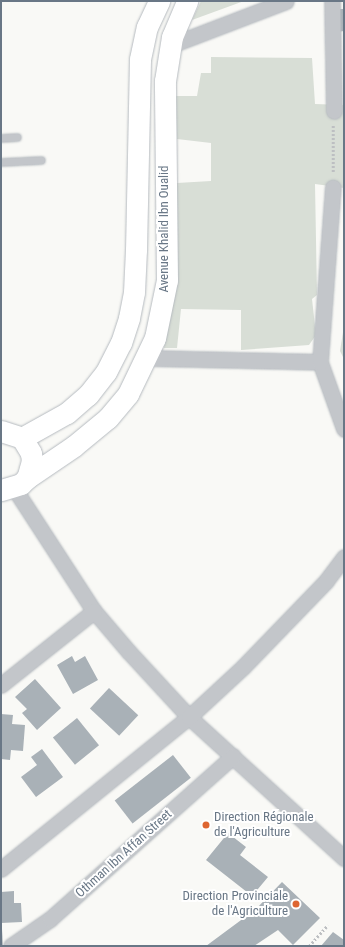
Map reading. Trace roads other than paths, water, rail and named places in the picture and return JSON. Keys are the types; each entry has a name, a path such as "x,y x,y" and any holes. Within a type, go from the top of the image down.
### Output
{"main road":[{"name":"Avenue Khalid Ibn Oualid","path":"22,438 67,413 88,395 106,372 121,343 129,318 134,292 136,250 140,59 147,27 159,1"},
{"name":"Avenue Khalid Ibn Oualid","path":"14,485 74,446 108,418 128,394 146,358 157,331 167,280 164,123 165,81 171,45 187,1"},
{"path":"1,431 22,438 28,445 32,457 14,485"}],"street":[{"path":"171,45 286,1"},
{"path":"332,1 334,111"},
{"path":"333,187 320,362 344,428"},
{"path":"146,358 320,362"},
{"path":"14,485 94,611 129,652 189,717 234,756 344,858"},
{"path":"1,869 189,717 243,668 326,581 344,557"},
{"path":"1,685 94,611"},
{"name":"Othman Ibn Affan Street","path":"11,946 50,919 234,756"}],"lane":[{"path":"1,138 16,137"},
{"path":"1,162 41,160"}],"place":[{"name":"Direction Régionale de l'Agriculture","path":"206,825"},
{"name":"Direction Provinciale de l'Agriculture","path":"296,904"}]}
